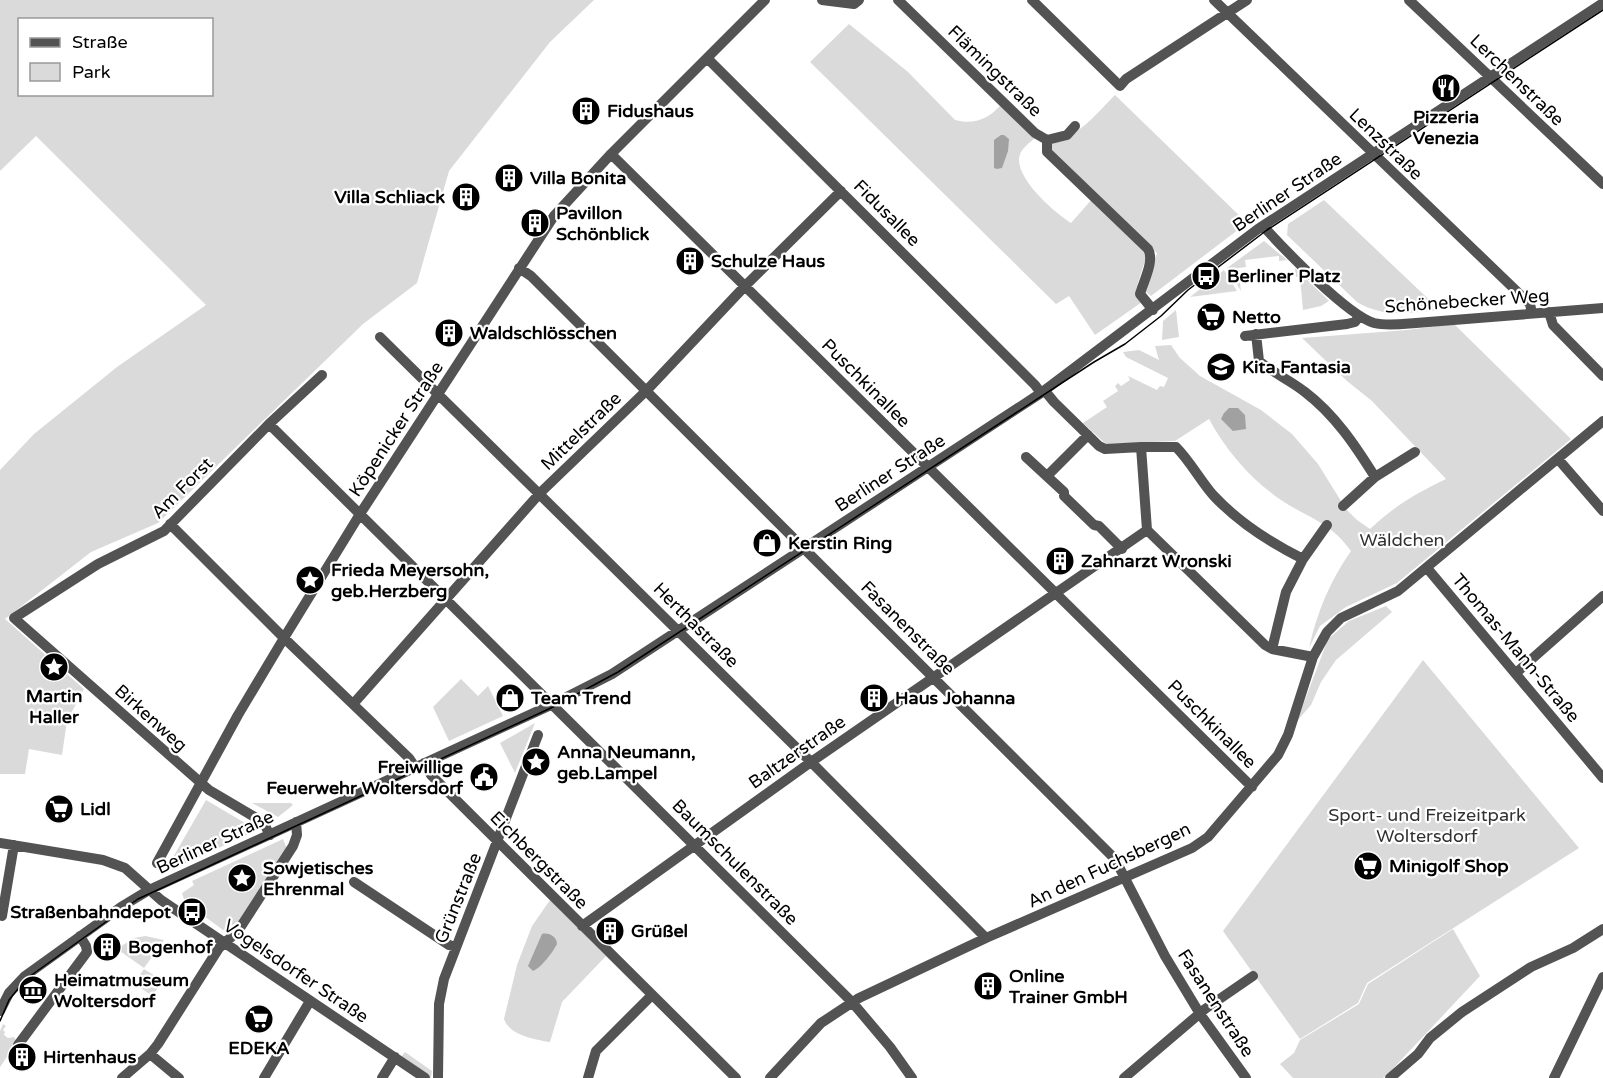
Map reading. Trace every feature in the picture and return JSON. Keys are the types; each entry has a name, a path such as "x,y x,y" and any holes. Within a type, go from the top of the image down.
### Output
{"street":[{"name":"Köpenicker Straße","path":"157,863 284,638 360,514 560,208 765,0"},
{"path":"822,0 854,4 859,0"},
{"name":"Flämingstraße","path":"898,0 1035,133 1047,140 1067,135 1075,126"},
{"path":"1032,0 1120,86 1126,79 1247,0"},
{"name":"Lenzstraße","path":"1214,0 1530,304 1532,313"},
{"name":"Lerchenstraße","path":"1408,0 1603,184"},
{"name":"Berliner Straße","path":"1,1004 25,976 149,890 270,835 297,826 419,765 603,679 1043,392 1263,226 1602,2"},
{"name":"Fidusallee","path":"707,58 1099,446 1105,449 1176,447 1196,474 1230,512 1256,533 1303,559"},
{"path":"1047,140 1047,152 1148,249 1151,254 1150,260 1140,294 1153,310"},
{"name":"Puschkinallee","path":"611,154 1252,787"},
{"name":"Mittelstraße","path":"354,703 540,493 646,391 745,286 841,191"},
{"name":"Schönebecker Weg","path":"1263,226 1338,300 1359,316 1373,323 1384,325 1603,308"},
{"name":"Fasanenstraße","path":"519,268 531,276 1115,859 1165,956 1200,1014 1246,1078"},
{"path":"1549,312 1553,325 1603,376"},
{"path":"1245,336 1347,324 1356,322 1359,316"},
{"path":"1256,334 1258,361 1288,380 1327,411 1351,439 1375,477"},
{"name":"Herthastraße","path":"380,337 540,493 986,938"},
{"name":"Am Forst","path":"14,618 98,564 164,531 269,424 322,375"},
{"name":"An den Fuchsbergen","path":"770,1078 821,1023 852,1002 986,938 1192,848 1208,837 1278,755 1288,735 1313,657 1327,632 1341,618 1398,591 1603,421"},
{"name":"Baumschulenstraße","path":"269,424 852,1002 890,1047 912,1078"},
{"path":"1047,476 1088,435"},
{"path":"1141,447 1147,530 1265,645 1272,649 1313,657"},
{"path":"1343,506 1375,477 1415,452"},
{"path":"1026,457 1094,525 1099,526 1122,549 1147,530"},
{"path":"1558,459 1603,511"},
{"name":"Eichbergstraße","path":"170,524 284,638 411,760 431,775 736,1078"},
{"path":"1272,649 1286,592 1303,559 1327,525"},
{"name":"Baltzerstraße","path":"582,926 811,762 1122,549"},
{"name":"Thomas-Mann-Straße","path":"1427,568 1601,771"},
{"path":"1516,673 1603,596"},
{"name":"Birkenweg","path":"14,618 209,790 263,822 270,835"},
{"name":"Grünstraße","path":"438,1078 439,1004 444,979 538,735"},
{"path":"122,1078 150,1054 224,942 239,929 293,846 297,826"},
{"name":"Vogelsdorfer Straße","path":"0,843 103,860 119,865 149,890 425,1078"},
{"path":"1,915 14,845"},
{"path":"354,882 449,945 456,947"},
{"path":"1392,1078 1418,1054 1431,1038 1462,1012 1531,967 1573,948 1603,929"},
{"path":"18,1045 87,952 80,936"},
{"path":"1124,1078 1200,1014 1253,976"},
{"path":"1554,1078 1603,977"},
{"path":"588,1078 596,1052 652,995"},
{"path":"264,1078 310,1001"},
{"path":"150,1054 179,1078"},
{"path":"382,1078 395,1057"}],"green space":[{"path":"0,0 594,0 550,42 449,171 417,283 363,324 158,523 91,552 5,619 84,689 67,721 62,755 29,749 25,774 0,774 0,470 34,434 117,367 206,305 36,136 0,171"},
{"path":"849,24 908,72 955,120 968,122 980,120 1001,105 1035,138 1022,150 1019,161 1027,181 1045,202 1071,223 1093,198 1148,251 1136,289 1142,302 1095,335 1069,296 1056,304 810,62"},
{"path":"1115,95 1247,223 1151,296 1145,291 1157,253 1053,153 1050,143 1061,140 1078,130"},
{"path":"1324,200 1440,310 1387,312 1357,302 1287,235 1288,224"},
{"path":"1264,241 1287,260 1279,261 1279,256 1245,260 1246,267 1238,268 1241,291 1227,268"},
{"path":"1295,268 1329,301 1321,306 1303,310 1300,277 1296,277"},
{"path":"1224,270 1237,291 1190,297"},
{"path":"1176,310 1179,337 1162,340 1163,321"},
{"name":"Wäldchen","path":"1454,324 1571,439 1397,583 1346,607 1320,626 1309,648 1325,597 1351,551 1336,534 1261,485 1232,454 1209,419 1175,441 1106,444 1083,423 1107,407 1103,401 1118,391 1115,386 1118,383 1121,386 1130,380 1128,376 1157,390 1160,386 1164,387 1168,378 1126,357 1123,352 1139,350 1159,360 1155,346 1171,345 1180,358 1200,376 1261,410 1292,434 1318,464 1346,509 1370,529 1406,501 1446,479 1372,401 1347,381 1302,338"},
{"path":"1386,606 1392,612 1336,660 1321,682 1311,705 1297,721 1328,639 1349,621"},
{"name":"Sport- und Freizeitpark Woltersdorf","path":"1423,660 1579,848 1367,983 1358,1003 1300,1039 1223,931"},
{"path":"461,679 478,696 488,686 503,716 449,741 433,707"},
{"path":"535,723 515,773 500,743"},
{"path":"206,800 257,830 180,866 172,859"},
{"path":"252,803 291,803 293,805 278,817"},
{"path":"283,839 287,849 235,928 223,930 185,902 182,893 194,885 192,881"},
{"path":"550,900 606,956 562,1002 550,1042 517,1033 507,1025 504,1019 517,965 532,926"},
{"path":"1453,929 1480,976 1387,1075 1383,1078 1293,1078 1280,1064 1294,1053 1300,1040 1359,1004 1368,984"},
{"path":"145,936 164,940 144,968 117,949 134,938"},
{"path":"144,969 163,981 152,996 134,983"},
{"path":"3,1024 6,1026 3,1030 4,1035 8,1038 14,1037 17,1042 0,1067 0,1031"},
{"path":"405,1052 432,1071 431,1078 401,1057"}],"shaded area":[{"path":"1001,135 1009,139 1008,151 1002,168 997,169 994,168 994,140"},
{"path":"1229,408 1238,408 1245,415 1246,429 1233,431 1221,419"},
{"path":"542,934 552,936 556,939 557,944 540,967 533,971 528,966"}],"tram line":[{"path":"0,1021 9,1000 26,979 138,899 553,707 618,672 1125,344 1161,316 1188,290 1267,230 1603,10"}],"place":[{"name":"Pizzeria Venezia","path":"1446,88"},
{"name":"Fidushaus","path":"586,111"},
{"name":"Villa Bonita","path":"509,178"},
{"name":"Villa Schliack","path":"466,197"},
{"name":"Pavillon Schönblick","path":"535,223"},
{"name":"Schulze Haus","path":"690,261"},
{"name":"Berliner Platz","path":"1206,276"},
{"name":"Netto","path":"1211,317"},
{"name":"Waldschlösschen","path":"449,333"},
{"name":"Kita Fantasia","path":"1221,367"},
{"name":"Kerstin Ring","path":"767,543"},
{"name":"Zahnarzt Wronski","path":"1060,561"},
{"name":"Frieda Meyersohn, geb.Herzberg","path":"310,580"},
{"name":"Martin Haller","path":"54,667"},
{"name":"Team Trend","path":"510,698"},
{"name":"Haus Johanna","path":"874,698"},
{"name":"Anna Neumann, geb.Lampel","path":"536,762"},
{"name":"Freiwillige Feuerwehr Woltersdorf","path":"484,777"},
{"name":"Lidl","path":"59,809"},
{"name":"Minigolf Shop","path":"1368,866"},
{"name":"Sowjetisches Ehrenmal","path":"242,878"},
{"name":"Straßenbahndepot","path":"192,912"},
{"name":"Grüßel","path":"610,931"},
{"name":"Bogenhof","path":"107,947"},
{"name":"Online Trainer GmbH","path":"988,986"},
{"name":"Heimatmuseum Woltersdorf","path":"33,990"},
{"name":"EDEKA","path":"259,1019"},
{"name":"Hirtenhaus","path":"22,1057"}]}
